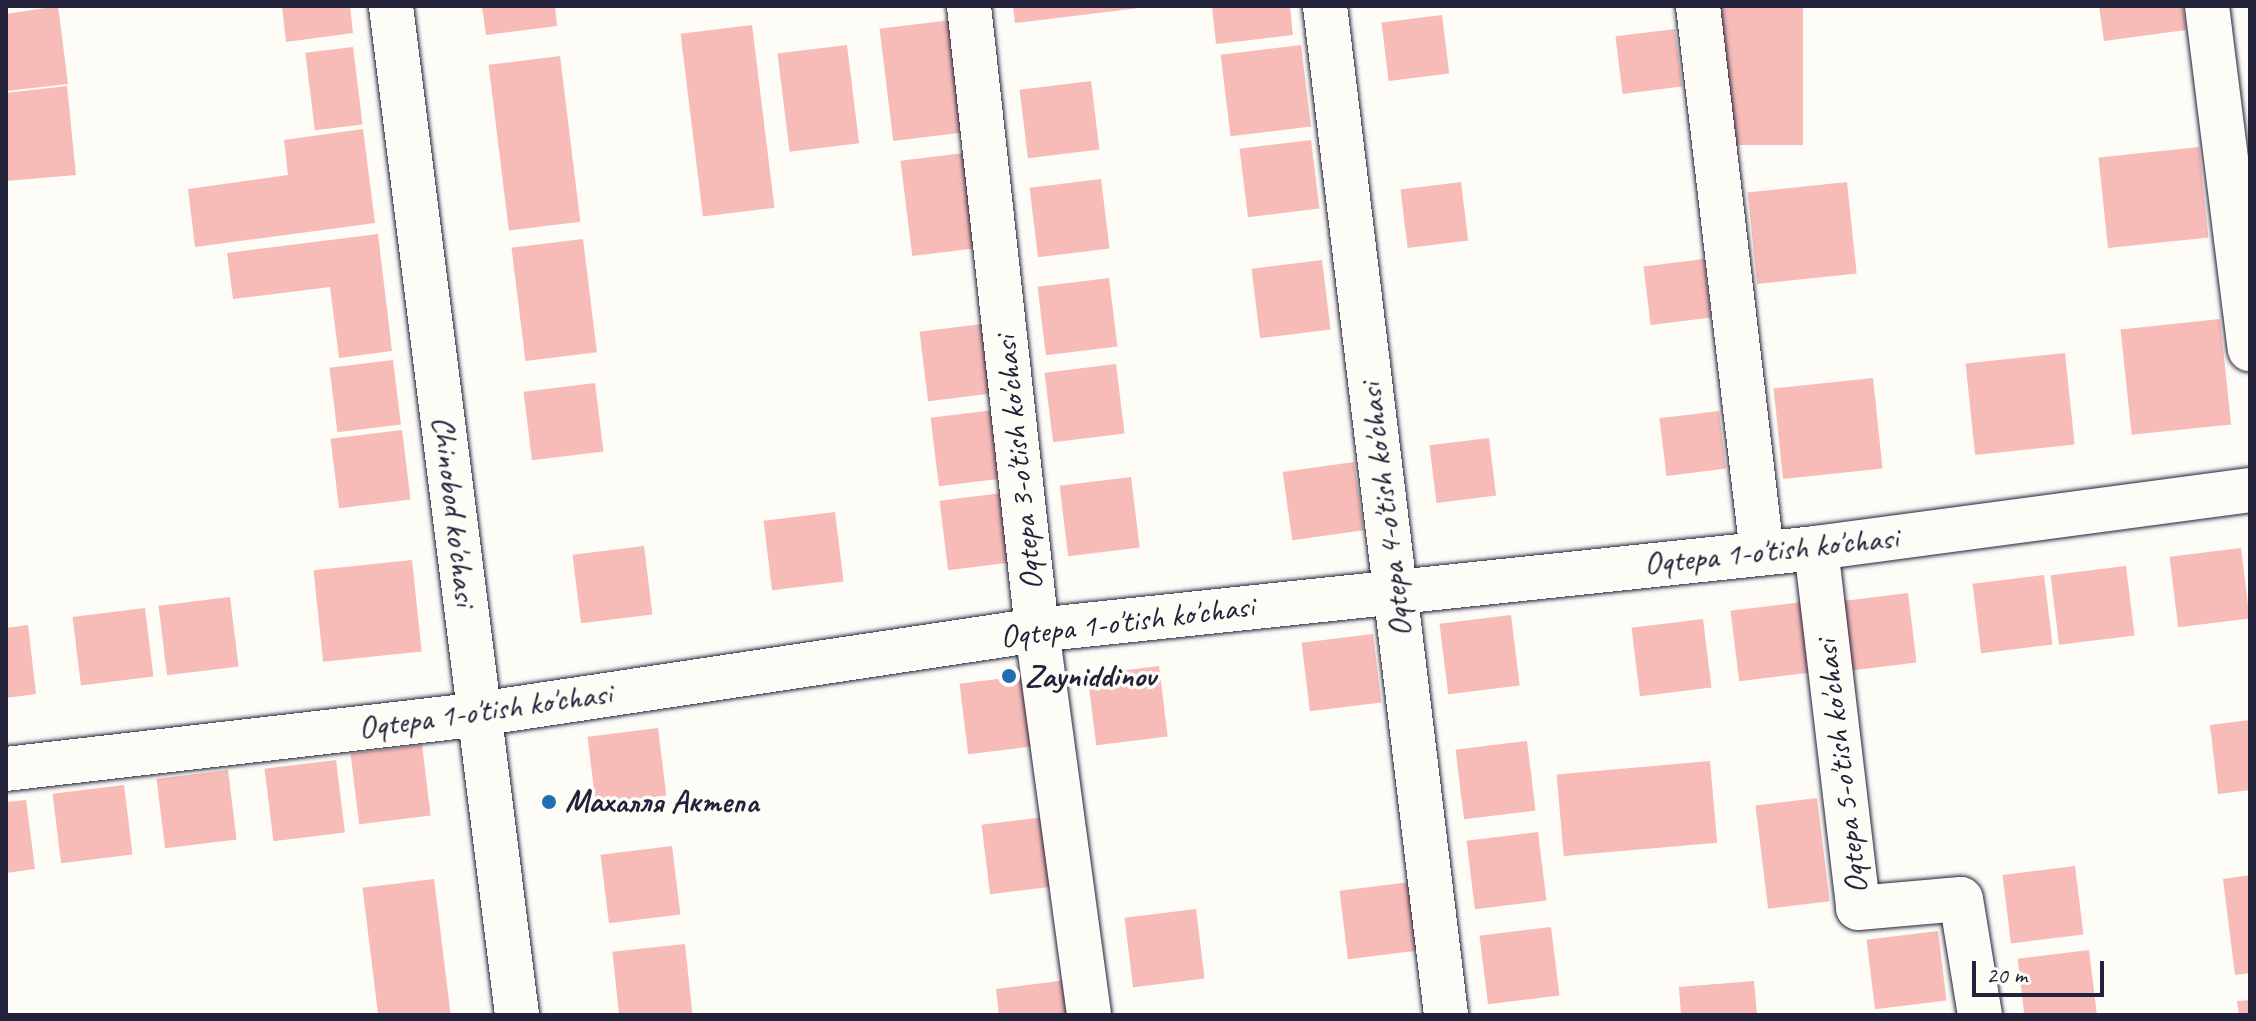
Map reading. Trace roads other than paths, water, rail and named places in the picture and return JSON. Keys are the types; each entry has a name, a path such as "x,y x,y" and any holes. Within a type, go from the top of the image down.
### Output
{"street":[{"name":"Chinobod ko'chasi","path":"391,6 517,1015"},
{"name":"Oqtepa 3-o'tish ko'chasi","path":"969,6 1037,630 1089,1015"},
{"name":"Oqtepa 4-o'tish ko'chasi","path":"1325,6 1446,1015"},
{"path":"1698,6 1762,553"},
{"path":"2207,6 2250,349"},
{"name":"Oqtepa 1-o'tish ko'chasi","path":"6,769 479,714 1037,630 1816,548 2250,490"},
{"name":"Oqtepa 5-o'tish ko'chasi","path":"1816,548 1858,908 1961,899 1980,1015"}],"place":[{"name":"Zayniddinov","path":"1009,676"},
{"name":"Махалля Актепа","path":"549,802"}]}
